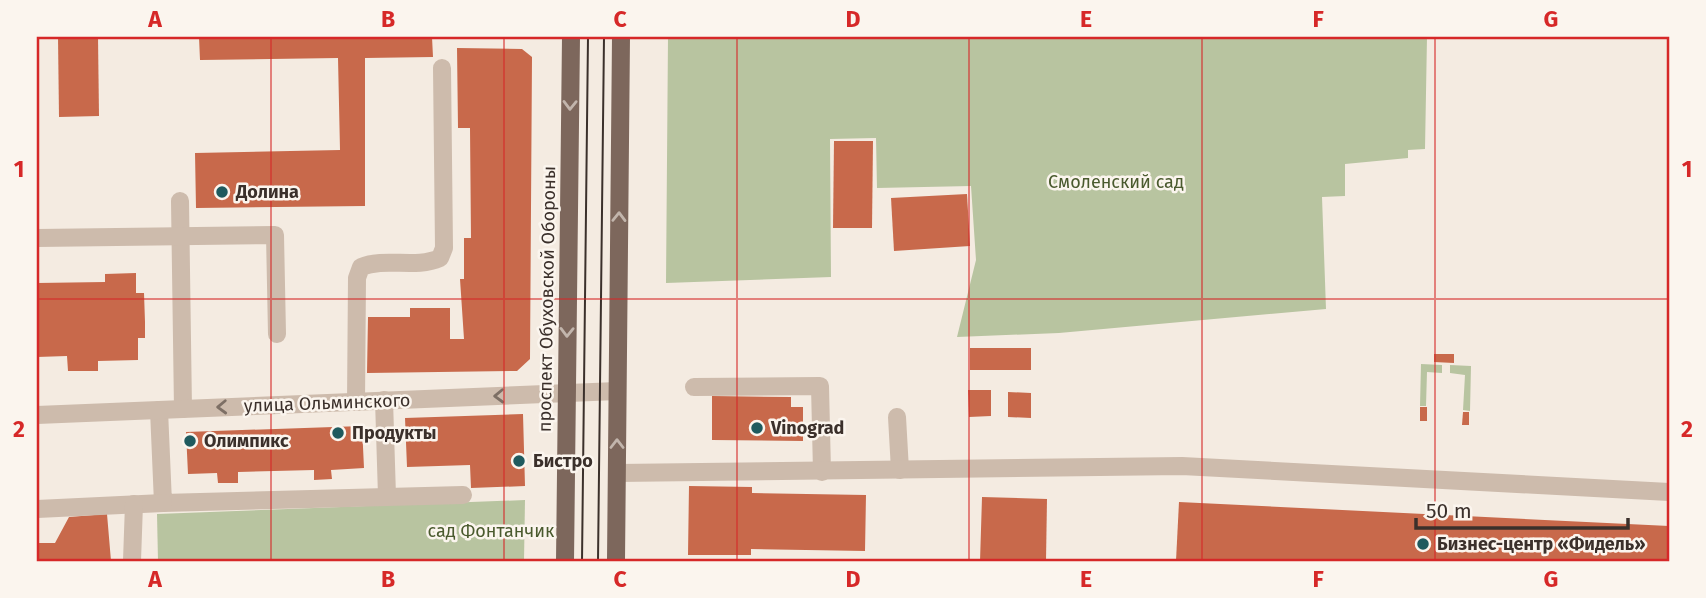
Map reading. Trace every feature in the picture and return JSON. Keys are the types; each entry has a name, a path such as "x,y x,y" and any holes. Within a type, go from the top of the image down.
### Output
{"main road":[{"name":"проспект Обуховской Обороны","path":"565,561 570,37"},
{"path":"616,561 621,37"}],"street":[{"path":"356,402 356,278 360,267 371,263 430,262 440,258 444,248 442,68"},
{"path":"180,201 183,409"},
{"path":"37,238 275,234 277,334"},
{"path":"694,387 820,387 821,471"},
{"name":"улица Ольминского","path":"37,415 617,390"},
{"path":"384,400 387,496"},
{"path":"159,410 163,503"},
{"path":"897,417 900,470"},
{"path":"617,473 1182,466 1669,492"},
{"path":"37,509 463,495"},
{"path":"132,561 134,504"}],"green space":[{"name":"Смоленский сад","path":"668,37 1427,37 1425,149 1408,150 1408,158 1345,164 1345,196 1322,197 1326,309 1059,333 957,337 976,260 971,186 877,188 876,138 830,139 831,277 666,283"},
{"path":"1421,364 1442,365 1442,373 1427,372 1426,406 1420,406"},
{"path":"1450,365 1471,366 1470,411 1463,410 1465,375 1450,373"},
{"name":"сад Фонтанчик","path":"525,500 524,561 158,561 157,514"}],"building":[{"path":"58,37 98,37 99,116 59,117"},
{"path":"199,37 432,37 433,57 365,58 365,206 196,208 195,153 340,150 338,58 200,60"},
{"path":"457,48 522,49 532,57 530,359 517,371 367,373 368,317 410,317 410,308 450,308 450,339 464,339 460,279 464,279 464,238 471,238 470,128 458,128"},
{"path":"834,141 873,141 872,228 833,228"},
{"path":"967,194 970,246 894,251 891,198"},
{"path":"136,273 136,293 144,293 145,322 145,338 138,338 138,360 98,361 98,371 68,371 67,356 37,357 37,283 105,282 105,274"},
{"path":"970,348 1031,348 1031,370 970,370"},
{"path":"1434,354 1454,354 1454,363 1434,362"},
{"path":"968,390 991,390 991,416 969,417"},
{"path":"1008,392 1031,393 1031,418 1008,417"},
{"name":"Vinograd","path":"712,396 791,397 791,407 803,407 803,441 712,440"},
{"path":"1420,407 1427,407 1427,421 1420,421"},
{"path":"1463,412 1469,412 1469,425 1462,425"},
{"path":"523,414 525,486 471,488 470,465 407,467 405,418"},
{"path":"362,426 364,468 331,470 332,479 314,480 314,470 238,472 238,483 218,483 217,473 188,474 186,432"},
{"path":"689,486 752,487 752,493 866,495 865,551 751,549 751,555 688,555"},
{"path":"982,497 1047,499 1046,561 980,561"},
{"name":"Бизнес-центр «Фидель»","path":"1179,502 1669,526 1669,561 1176,561"},
{"path":"107,514 111,561 37,561 37,543 55,543 69,517"}],"tram line":[{"path":"582,561 588,37"},
{"path":"598,561 604,37"}],"place":[{"name":"Долина","path":"222,192"},
{"name":"Vinograd","path":"757,428"},
{"name":"Продукты","path":"338,433"},
{"name":"Олимпикс","path":"190,441"},
{"name":"Бистро","path":"519,461"},
{"name":"Бизнес-центр «Фидель»","path":"1423,544"}]}
